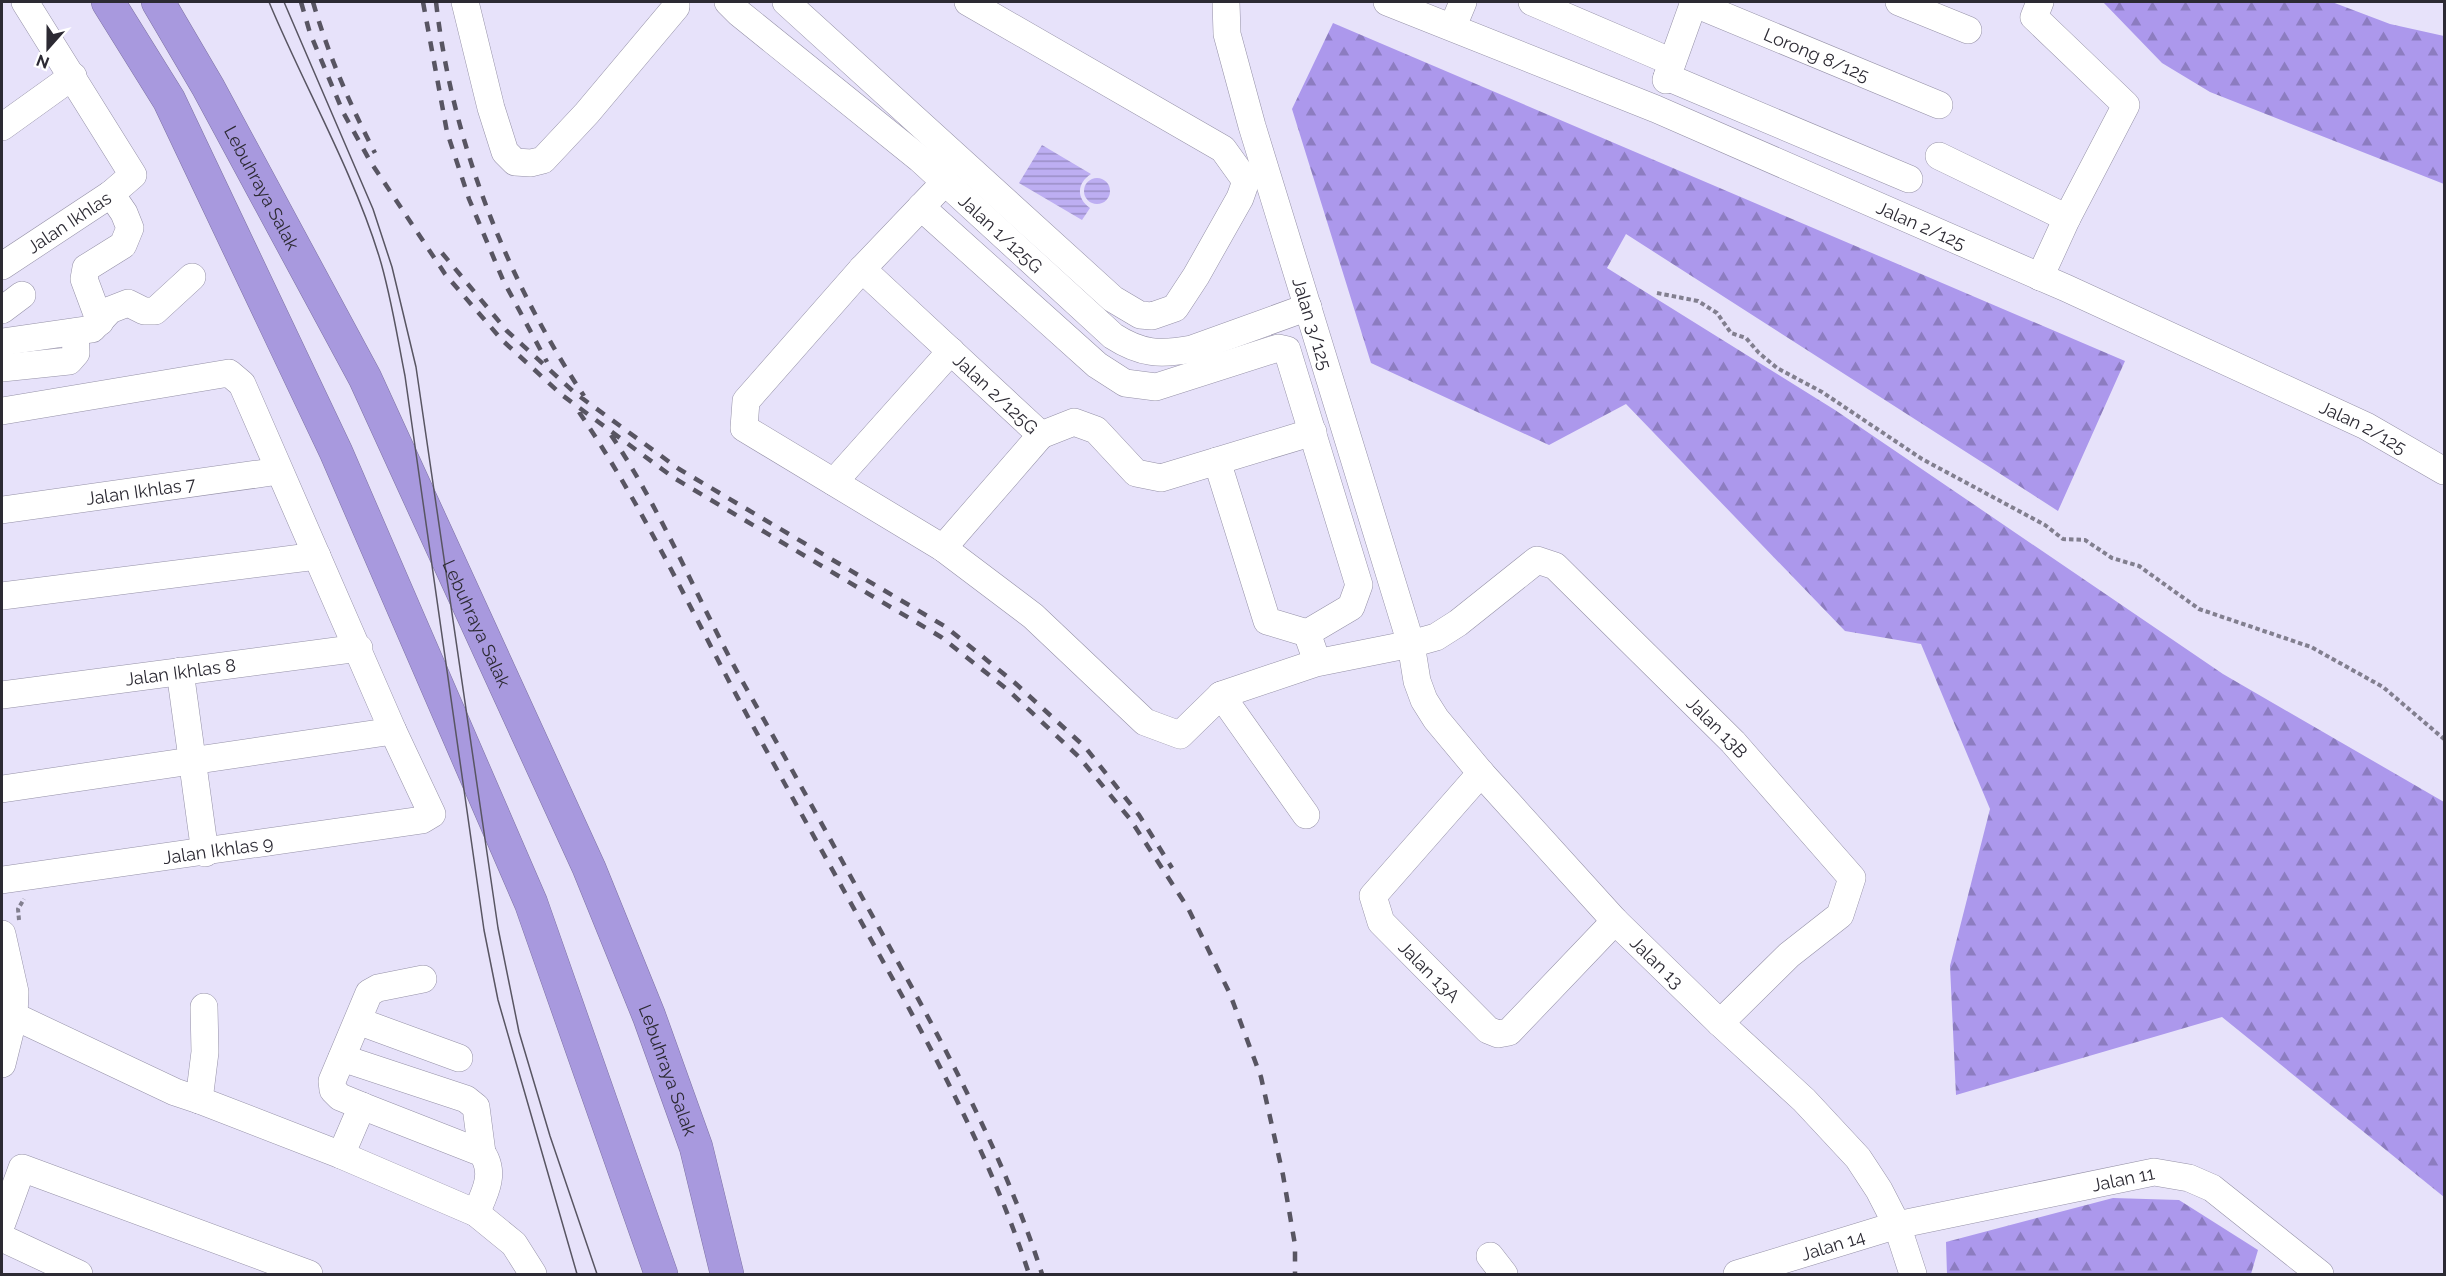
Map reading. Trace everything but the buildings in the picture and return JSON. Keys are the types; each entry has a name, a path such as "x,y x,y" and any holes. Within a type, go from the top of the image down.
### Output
{"highway":[{"path":"108,2 169,100 336,452 531,903 661,1275"},
{"name":"Lebuhraya Salak","path":"158,2 208,87 365,378 589,868 649,1016 696,1148 727,1275"}],"street":[{"path":"2,127 72,76 25,2"},
{"path":"465,2 491,108 505,152 515,162 531,164 543,160 587,113 676,7 676,2"},
{"name":"Jalan 1/125G","path":"728,2 945,182 1113,336 1132,348 1154,353 1174,353 1192,349 1308,307"},
{"path":"786,2 1113,299 1140,315 1152,316 1175,308 1240,198 1246,181 1222,149 968,2"},
{"name":"Jalan 3/125","path":"1226,2 1227,34 1238,74 1411,644"},
{"name":"Jalan 2/125","path":"1388,2 1453,26 1656,109 2040,277 2356,422 2404,446 2445,471"},
{"path":"1453,26 1463,2"},
{"path":"1532,2 1670,69 1909,179"},
{"path":"1656,109 1694,2"},
{"name":"Lorong 8/125","path":"1694,2 1939,105"},
{"path":"1899,2 1968,30"},
{"path":"2040,2 2034,17 2126,105 2067,218 2040,277"},
{"name":"Jalan Ikhlas","path":"2,266 111,194 133,175 72,76"},
{"path":"1939,156 2067,218"},
{"path":"945,182 862,269 746,402 744,428 943,548 1033,616 1145,722 1180,735 1221,695 1316,663 1411,644"},
{"path":"100,322 84,279 86,268 123,245 130,228 124,213 111,194"},
{"path":"921,207 1097,364 1125,383 1156,387 1278,348 1287,350 1359,585 1351,607 1307,633 1267,621 1217,461"},
{"name":"Jalan 2/125G","path":"862,269 1041,435 1074,422 1096,430 1136,473 1161,478 1313,432"},
{"path":"2,342 92,329 110,310 128,303 144,311 154,311 192,277"},
{"path":"2,368 69,362 76,353 75,332"},
{"path":"834,482 951,351"},
{"path":"2,411 229,373 242,384 359,648 393,731 2,789"},
{"path":"943,548 1041,435"},
{"name":"Jalan Ikhlas 7","path":"2,510 279,471"},
{"path":"2,596 317,556"},
{"name":"Jalan 13B","path":"1411,644 1436,637 1458,623 1537,560 1555,566 1733,742 1852,878 1840,915 1789,955 1720,1023"},
{"path":"1307,633 1316,663"},
{"name":"Jalan 13","path":"1411,644 1417,681 1424,700 1436,719 1481,773 1615,921 1832,1128 1858,1158 1879,1190 1897,1225 1913,1275"},
{"name":"Jalan Ikhlas 8","path":"2,695 359,648"},
{"path":"180,671 205,853"},
{"path":"1221,695 1306,815"},
{"name":"Jalan Ikhlas 9","path":"2,880 205,853 422,820 432,813 393,731"},
{"name":"Jalan 13A","path":"1481,773 1373,896 1381,922 1488,1030 1498,1034 1509,1032 1615,921"},
{"path":"2,1064 8,1016 15,992 11,932"},
{"path":"423,979 378,988 369,993 332,1081 333,1090 340,1097 482,1153"},
{"path":"199,1100 205,1052 204,1007"},
{"path":"8,1016 175,1092 341,1155 476,1213 514,1244 533,1275"},
{"path":"358,1021 459,1058"},
{"path":"342,1058 466,1099 476,1107 482,1153 489,1163 489,1176 476,1213"},
{"path":"341,1155 362,1106"},
{"path":"2,1223 22,1168 309,1275"},
{"name":"Jalan 11","path":"1897,1225 2154,1172 2171,1173 2212,1188 2320,1275"},
{"name":"Jalan 14","path":"1737,1275 1897,1225"},
{"path":"2,1238 79,1275"},
{"path":"507,1275 514,1244"}],"path":[{"path":"1657,293 1698,301 1717,314 1731,333 1746,338 1777,369 1822,392 1922,459 2045,525 2063,539 2085,540 2112,558 2139,566 2199,609 2311,647 2332,658 2383,687 2445,739"},
{"path":"11,932 18,909 26,896"}],"green space":[{"path":"2103,2 2332,2 2390,24 2444,36 2444,184 2210,92 2162,63"},
{"path":"1333,23 2125,361 2058,511 1626,234 1607,268 1835,410 2223,674 2444,802 2444,1197 2222,1017 1956,1095 1950,966 1990,809 1921,644 1845,631 1626,404 1549,445 1371,363 1292,109"},
{"path":"2113,1198 2179,1200 2258,1250 2251,1274 1947,1274 1946,1242"}],"shaded area":[{"path":"1042,145 1091,174 1083,182 1080,191 1082,200 1090,208 1082,220 1019,183"},
{"path":"1097,178 1106,182 1110,191 1106,200 1097,204 1088,200 1084,191 1088,182"}],"tram line":[{"path":"269,2 355,191 379,256 387,286 405,376 484,930 498,1000 577,1274"},
{"path":"284,2 373,209 392,267 416,367 498,928 519,1032 550,1136 597,1274"}],"railway":[{"path":"301,2 310,33 343,112 370,161 445,274 502,340 562,395 674,478 941,637 1008,690 1079,757 1130,819 1188,908 1230,994 1261,1077 1283,1175 1295,1245 1295,1274"},
{"path":"313,2 340,79 375,153"},
{"path":"423,2 447,132 469,199 503,280 547,362"},
{"path":"436,2 455,106 469,157 487,207 530,305 584,396"},
{"path":"442,253 507,331 575,393 679,469 946,627 1015,683 1085,747 1139,815 1172,868"},
{"path":"579,412 651,532 737,696 943,1072 999,1192 1029,1274"},
{"path":"611,435 648,496 728,655 950,1059 1010,1186 1042,1274"}]}
